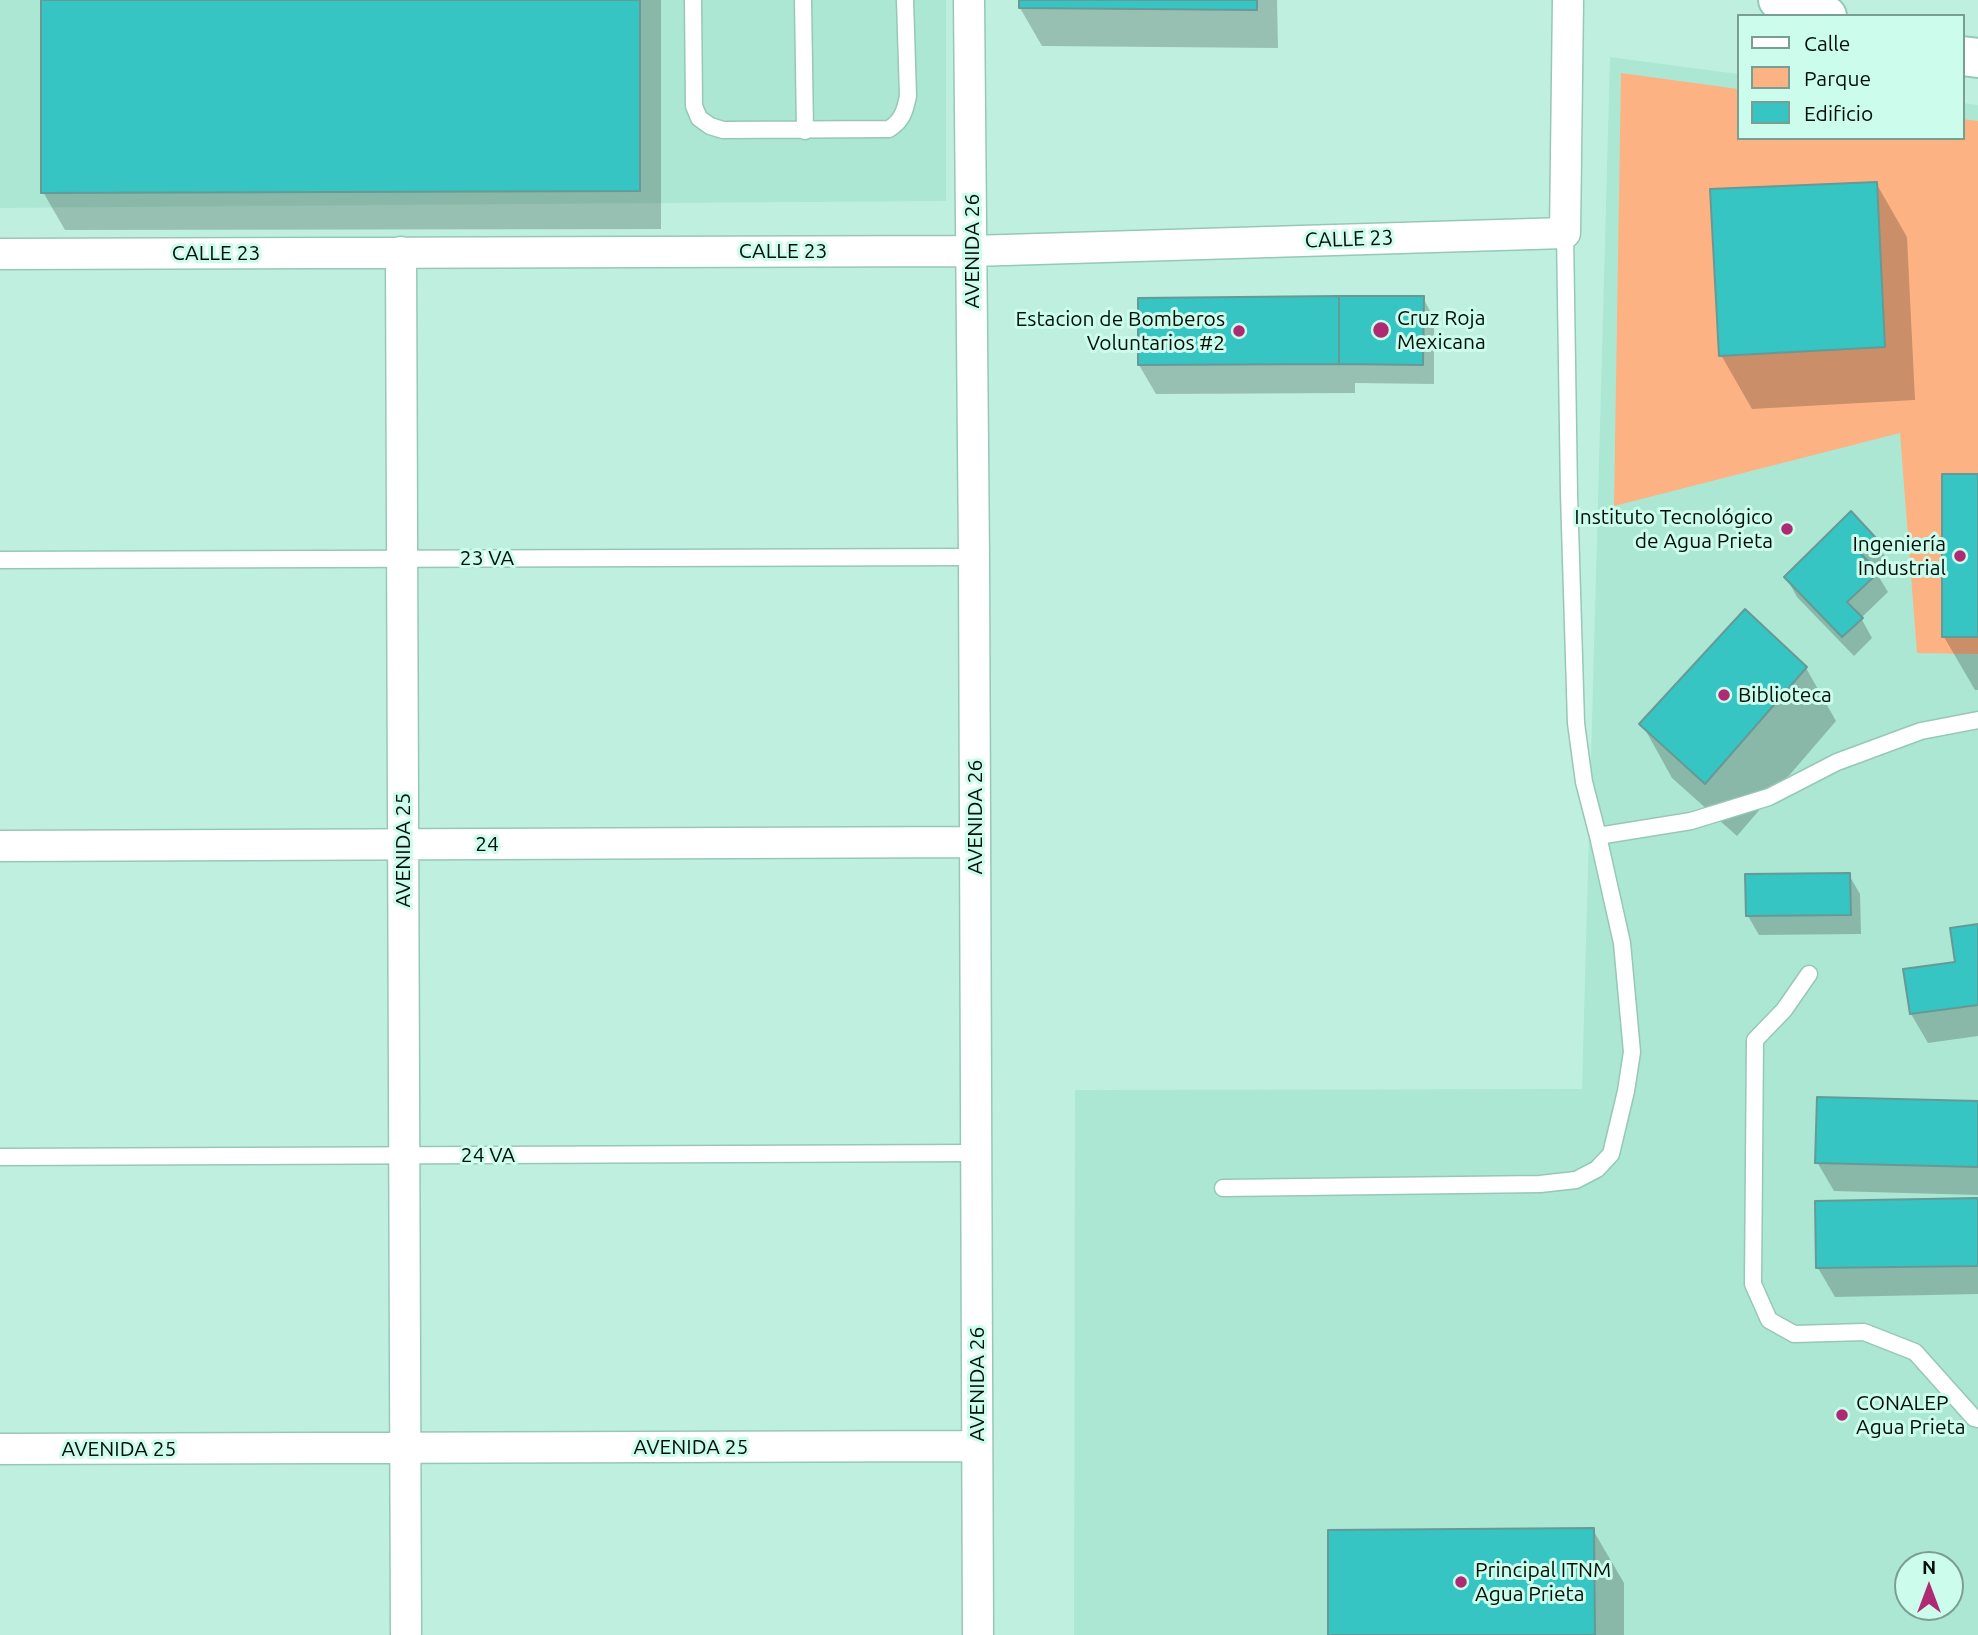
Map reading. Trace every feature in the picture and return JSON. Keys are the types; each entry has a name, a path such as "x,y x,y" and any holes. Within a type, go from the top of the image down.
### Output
{"main road":[{"path":"1778,0 1821,14"}],"street":[{"name":"AVENIDA 26","path":"969,0 978,1635"},
{"path":"1565,233 1568,0"},
{"name":"CALLE 23","path":"0,254 972,250 1565,233"},
{"name":"AVENIDA 25","path":"401,253 406,1635"},
{"name":"24","path":"0,846 975,842"},
{"name":"AVENIDA 25","path":"0,1449 977,1446"}],"lane":[{"path":"693,0 694,106 699,118 710,126 723,130 805,131 889,129 897,124 905,112 908,96 905,0"},
{"path":"803,0 805,131"},
{"path":"1223,1188 1540,1184 1576,1180 1597,1169 1611,1154 1632,1052 1622,943 1584,782 1576,723 1565,233"},
{"name":"23 VA","path":"0,560 974,556"},
{"path":"1598,836 1691,821 1769,797 1837,762 1921,731 1978,720"},
{"path":"1809,974 1784,1010 1755,1040 1753,1284 1769,1320 1794,1334 1864,1332 1915,1352 1974,1418 1978,1419"},
{"name":"24 VA","path":"0,1157 976,1153"}],"shaded area":[{"path":"0,0 946,0 946,201 0,208"},
{"name":"Instituto Tecnológico de Agua Prieta","path":"1610,57 1736,74 1736,140 1964,140 1964,103 1978,105 1978,1635 1074,1635 1075,1090 1582,1089"}],"green space":[{"path":"1621,73 1736,89 1736,140 1964,140 1964,119 1978,121 1978,654 1917,653 1900,433 1614,506"}],"building":[{"path":"41,0 640,0 640,191 41,193"},
{"path":"1019,0 1257,0 1257,10 1019,8"},
{"path":"1877,182 1885,347 1719,356 1710,189"},
{"name":"Cruz Roja Mexicana","path":"1339,296 1424,296 1423,365 1339,364"},
{"name":"Estacion de Bomberos Voluntarios #2","path":"1339,296 1339,364 1138,365 1138,298"},
{"name":"Ingeniería Industrial","path":"1942,474 1978,474 1978,637 1942,637"},
{"path":"1851,511 1876,538 1860,553 1879,572 1847,602 1863,618 1842,637 1784,577"},
{"name":"Biblioteca","path":"1745,609 1807,667 1705,784 1639,724"},
{"path":"1850,873 1851,915 1746,916 1745,874"},
{"path":"1978,924 1978,1005 1910,1014 1903,969 1955,962 1950,928"},
{"path":"1817,1097 1978,1101 1978,1167 1815,1163"},
{"path":"1978,1198 1978,1266 1816,1268 1815,1201"},
{"name":"Principal ITNM Agua Prieta","path":"1594,1528 1595,1635 1328,1635 1328,1530"}],"place":[{"name":"Cruz Roja Mexicana","path":"1381,330"},
{"name":"Estacion de Bomberos Voluntarios #2","path":"1239,331"},
{"name":"Instituto Tecnológico de Agua Prieta","path":"1787,529"},
{"name":"Ingeniería Industrial","path":"1960,556"},
{"name":"Biblioteca","path":"1724,695"},
{"name":"CONALEP Agua Prieta","path":"1842,1415"},
{"name":"Principal ITNM Agua Prieta","path":"1461,1582"}]}
